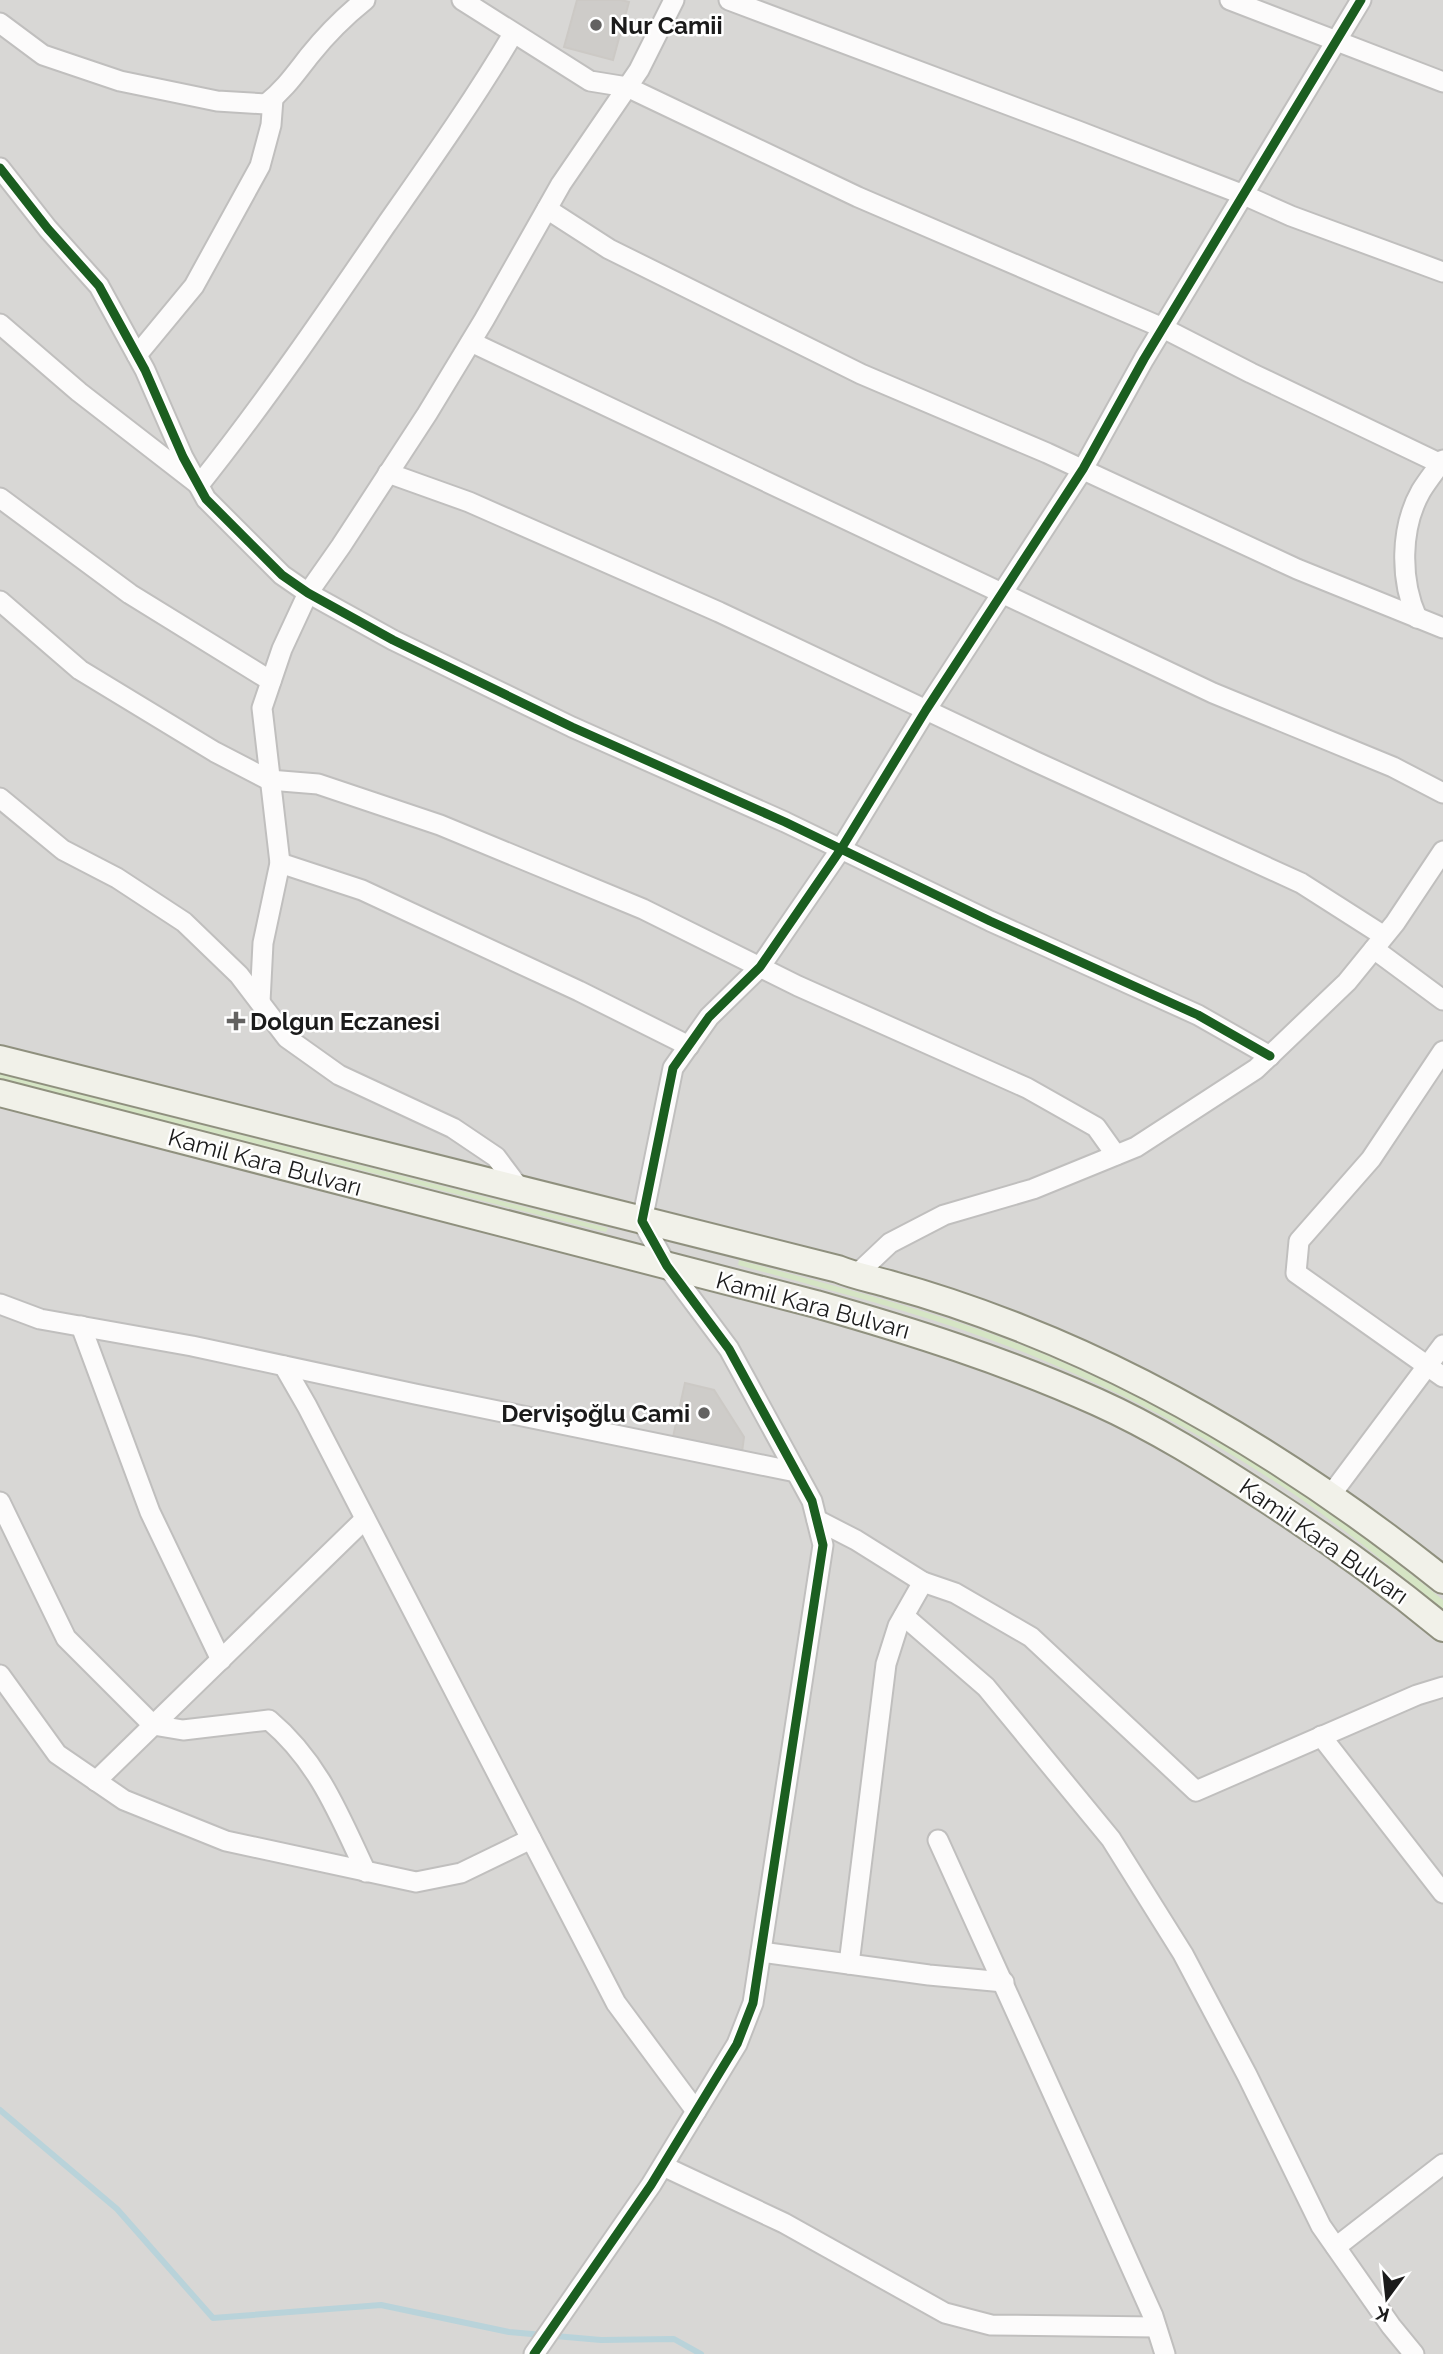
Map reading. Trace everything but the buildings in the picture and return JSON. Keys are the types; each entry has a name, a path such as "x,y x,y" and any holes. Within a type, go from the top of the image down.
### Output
{"main road":[{"name":"Kamil Kara Bulvarı","path":"0,1059 838,1269 988,1317 1102,1363 1208,1419 1330,1496 1443,1580"},
{"name":"Kamil Kara Bulvarı","path":"0,1093 828,1307 934,1338 1098,1402 1185,1447 1266,1499 1395,1589 1443,1628"}],"street":[{"path":"0,23 43,55 120,81 217,101 266,104 285,88 345,16 365,0"},
{"path":"462,0 590,81 628,87 858,197 1163,328 1251,373 1442,462 1420,493 1404,543 1409,599 1417,618"},
{"path":"260,1002 263,943 281,863 262,708 282,649 307,593 388,473 471,342 547,209 639,70 674,0"},
{"path":"729,0 1443,272"},
{"path":"1230,0 1443,82"},
{"path":"534,2354 663,2166 737,2044 753,2003 823,1545 812,1501 729,1349 667,1266 642,1220 673,1068 709,1017 760,967 841,849 926,710 1083,469 1163,328 1361,0"},
{"path":"199,485 252,418 356,270 487,78 513,34"},
{"path":"137,355 194,286 260,166 271,125 272,99"},
{"path":"0,168 47,229 99,286 137,355 183,457 206,499 282,575 307,593 393,640 536,709 1198,1015 1270,1056"},
{"path":"547,209 609,249 861,374 1083,469 1297,569 1443,628"},
{"path":"0,324 79,392 199,485"},
{"path":"471,342 1213,693 1393,767 1443,793"},
{"path":"388,473 469,502 731,618 1301,883 1379,942 1443,1000"},
{"path":"0,498 130,594 271,681"},
{"path":"0,601 80,670 215,752 269,780 318,784 440,825 643,909 798,986 1027,1088 1096,1127 1116,1155"},
{"path":"0,797 63,849 117,878 184,922 239,975 287,1038 339,1075 453,1128 496,1157 520,1189"},
{"path":"855,1276 890,1243 944,1215 1033,1189 1136,1147 1256,1069 1347,982 1379,942 1443,851"},
{"path":"281,863 362,890 579,991 689,1046"},
{"path":"1436,1372 1296,1273 1299,1241 1371,1159 1443,1051"},
{"path":"0,1304 40,1319 192,1346 796,1472"},
{"path":"80,1326 150,1512 221,1660"},
{"path":"1330,1496 1436,1372 1443,1345"},
{"path":"284,1366 616,2003 696,2111"},
{"path":"0,1502 66,1638 153,1725 183,1730 269,1720 285,1734 326,1787 366,1872"},
{"path":"96,1781 365,1519"},
{"path":"817,1520 856,1540 923,1582 955,1593 1031,1637 1196,1791 1417,1695 1443,1687"},
{"path":"849,1964 886,1664 898,1626 923,1582"},
{"path":"904,1616 986,1687 1111,1839 1183,1954 1247,2074 1321,2226 1391,2326 1414,2354"},
{"path":"0,1675 57,1754 124,1800 226,1841 416,1882 461,1874 531,1839"},
{"path":"1321,1736 1443,1894"},
{"path":"938,1840 1004,1982 1156,2327 1165,2354"},
{"path":"761,1952 929,1975 1004,1982"},
{"path":"1336,2247 1443,2164"},
{"path":"663,2166 784,2223 945,2313 991,2325 1156,2327"}],"shaded area":[{"path":"0,0 1443,0 1443,2354 0,2354"}],"green space":[{"path":"0,1074 608,1228 606,1232 0,1079"},
{"path":"739,1260 898,1304 976,1329 1053,1358 1131,1394 1245,1456 1317,1503 1443,1600 1443,1609 1356,1539 1292,1493 1223,1449 1150,1409 1001,1344 889,1307 738,1265"}],"waterway":[{"path":"0,2110 117,2209 213,2318 381,2305 509,2332 601,2340 674,2339 701,2354"}],"cycle path":[{"path":"534,2354 651,2185 737,2044 753,2003 823,1545 812,1501 729,1349 667,1266 642,1221 673,1068 709,1017 760,967 841,849 926,710 1083,469 1144,359 1361,0"},
{"path":"0,168 48,229 99,286 145,370 183,457 206,499 282,575 308,593 393,640 572,727 785,822 990,921 1198,1015 1270,1056"}],"place":[{"name":"Nur Camii","path":"596,25"},
{"name":"Dolgun Eczanesi","path":"236,1021"},
{"name":"Dervişoğlu Cami","path":"704,1413"}]}
